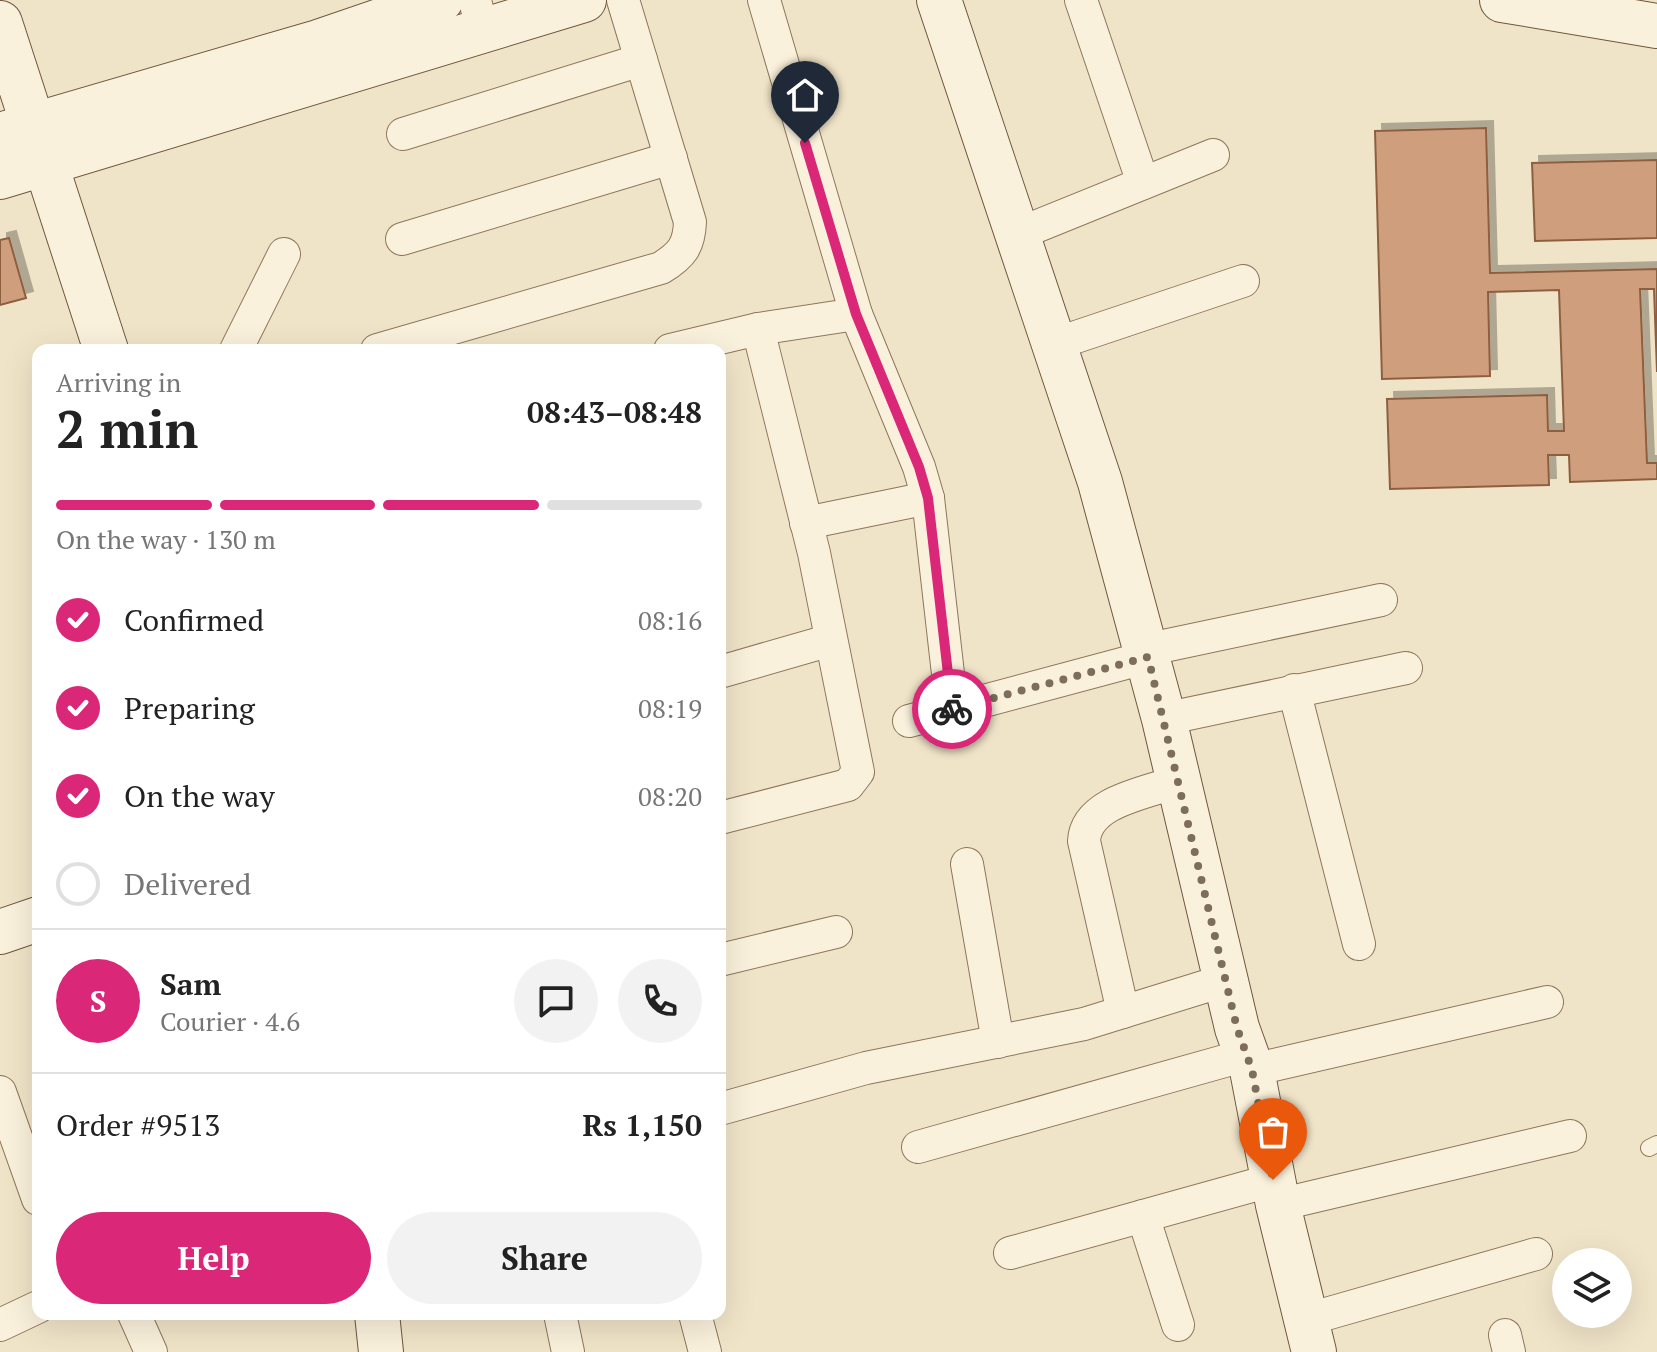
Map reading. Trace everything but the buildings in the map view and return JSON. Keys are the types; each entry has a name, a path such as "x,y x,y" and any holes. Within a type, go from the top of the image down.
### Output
{"street":[{"path":"0,177 27,140 441,0"},
{"path":"27,140 479,15 584,0"},
{"path":"398,344 661,268 681,256 689,240 690,222 623,0"},
{"path":"764,0 856,314 919,467 928,498 952,709"},
{"path":"939,0 1100,482 1164,719 1226,980 1249,1062 1275,1192 1310,1336 1536,1254"},
{"path":"1081,0 1143,183"},
{"path":"1502,0 1657,26"},
{"path":"0,23 27,140 104,344"},
{"path":"403,134 641,60"},
{"path":"1018,234 1213,155"},
{"path":"402,239 671,158"},
{"path":"239,344 284,254"},
{"path":"1055,344 1243,281"},
{"path":"695,344 758,329 856,314"},
{"path":"726,816 848,785 855,780 858,763 806,523 758,329"},
{"path":"806,523 928,498"},
{"path":"909,721 1146,654 1381,600"},
{"path":"726,670 831,640"},
{"path":"1164,719 1406,668"},
{"path":"1294,690 1359,944"},
{"path":"1123,1012 1084,841 1085,828 1097,812 1179,781"},
{"path":"967,864 998,1042"},
{"path":"0,932 32,921"},
{"path":"726,959 836,932"},
{"path":"726,1107 866,1068 1084,1024 1226,980"},
{"path":"918,1147 1249,1062 1547,1002"},
{"path":"0,1092 32,1182"},
{"path":"1010,1253 1143,1216 1570,1136"},
{"path":"1143,1216 1178,1325"},
{"path":"0,1325 32,1310"},
{"path":"137,1320 151,1352"},
{"path":"378,1320 381,1352"},
{"path":"561,1320 568,1352"},
{"path":"697,1320 705,1352"}],"way so far":[{"path":"952,709 1148,657 1237,1028 1252,1070 1273,1180"}],"route":[{"path":"805,143 856,314 919,467 928,498 952,709"}]}
